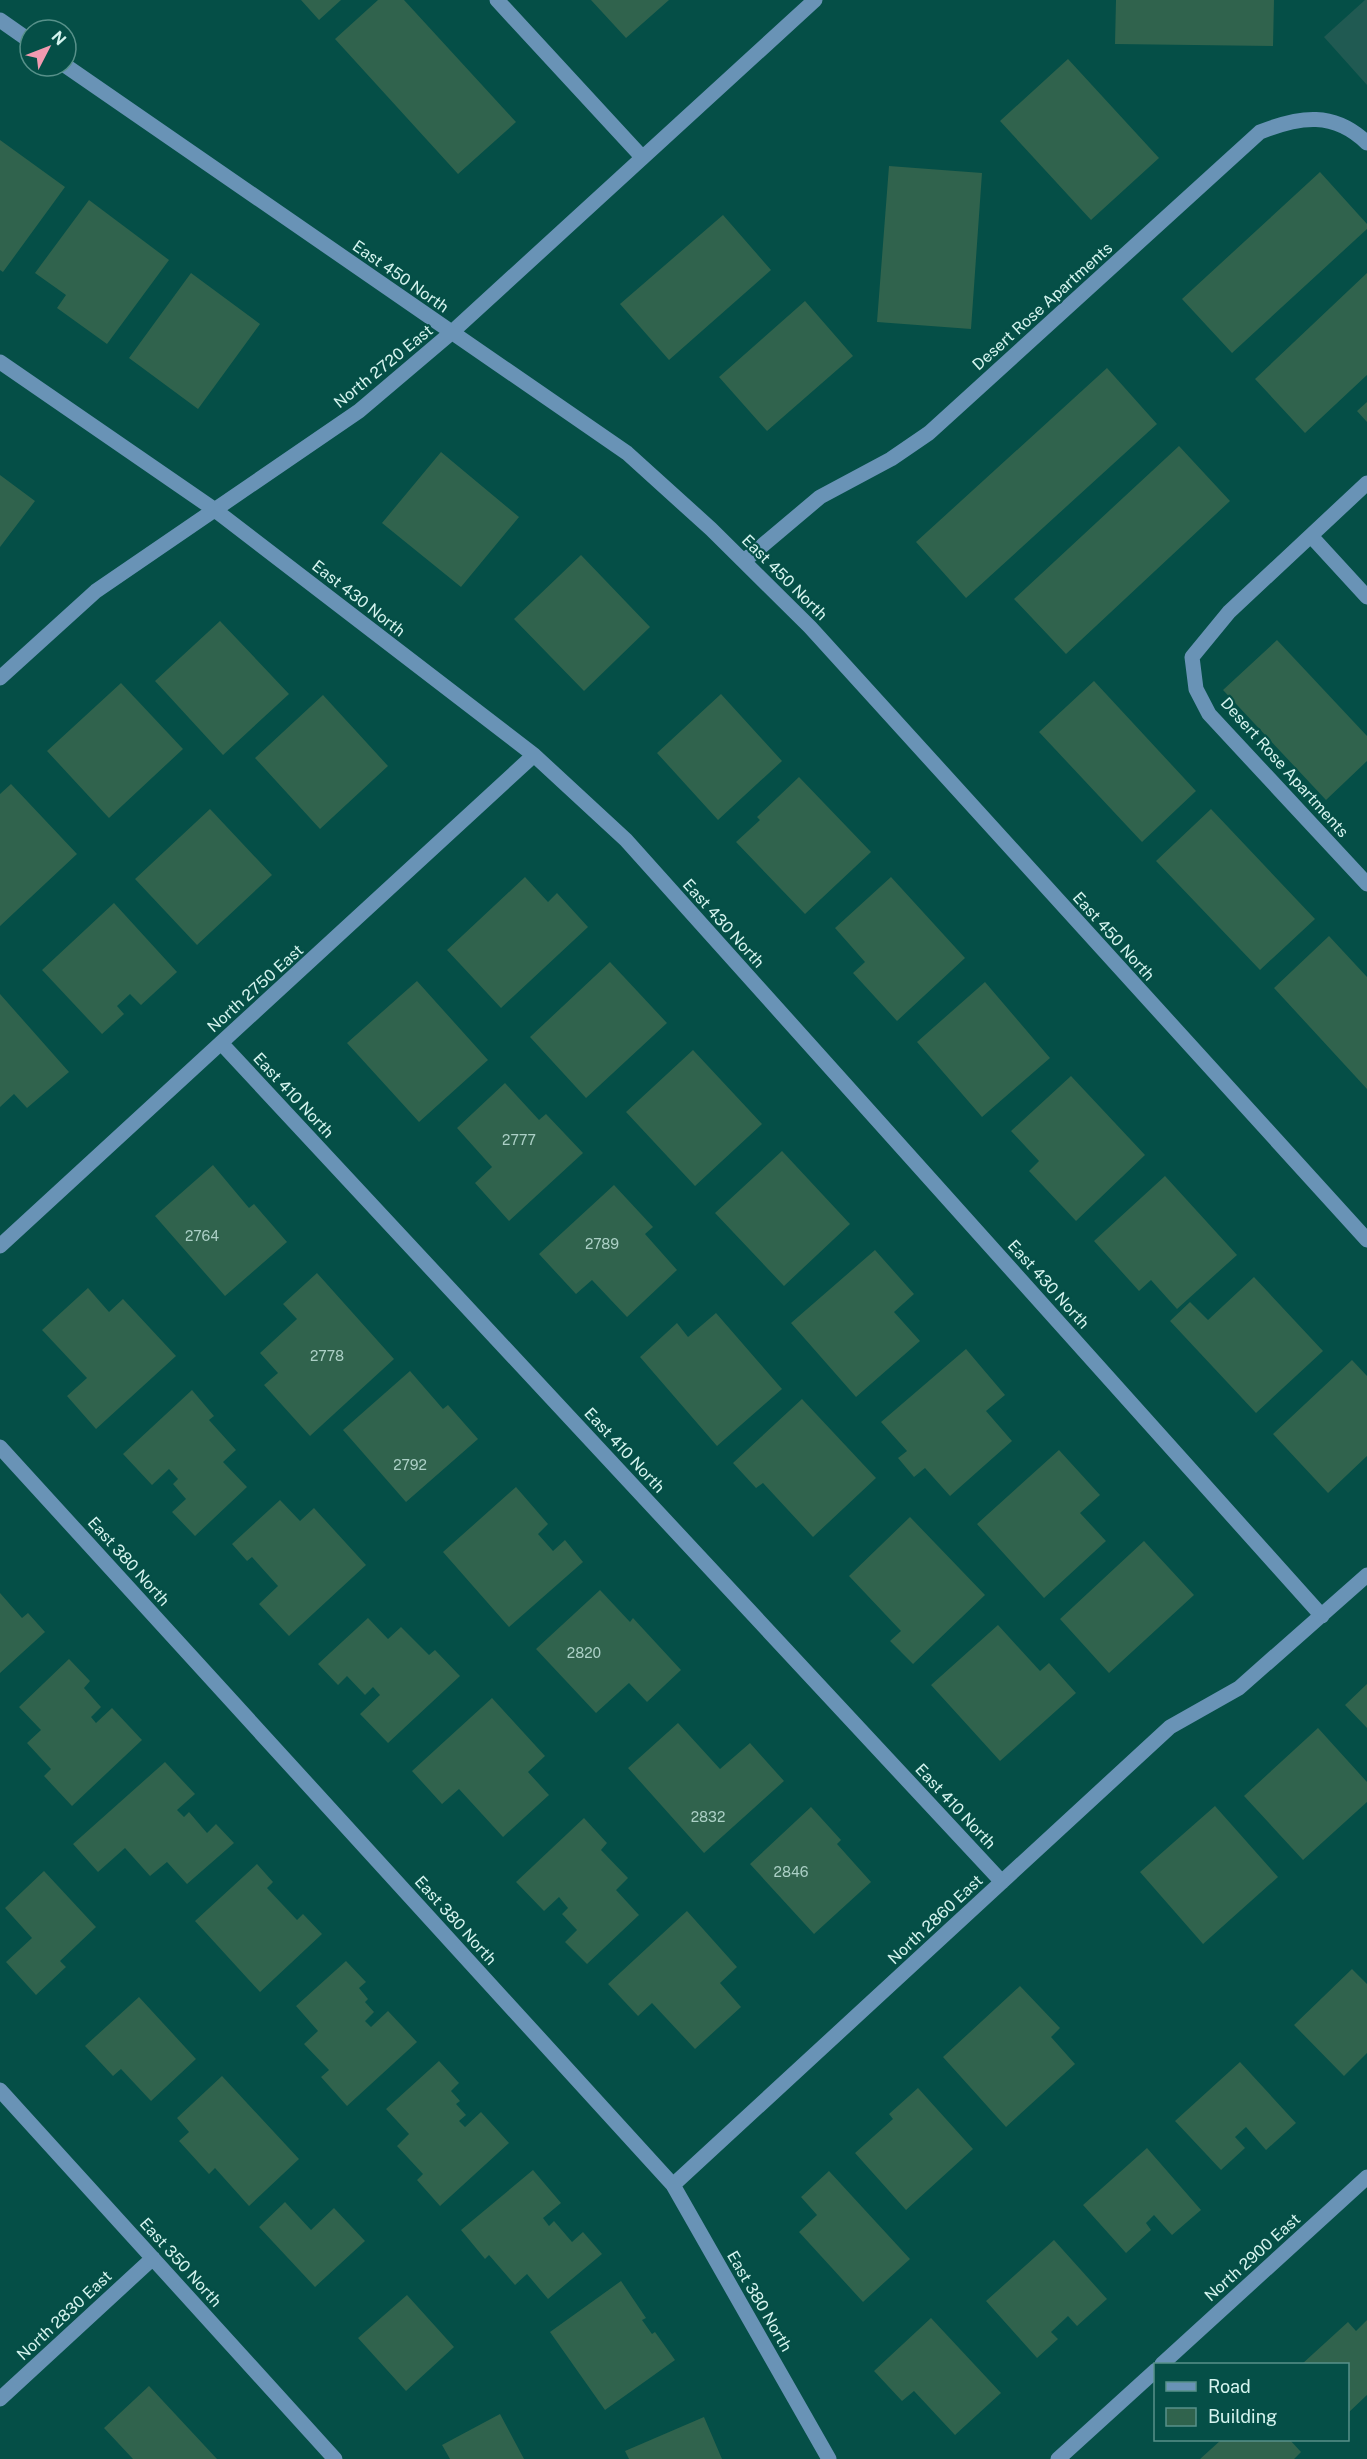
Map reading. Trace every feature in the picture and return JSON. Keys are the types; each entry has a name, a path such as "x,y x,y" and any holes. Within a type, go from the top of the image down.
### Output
{"street":[{"path":"497,0 642,157"},
{"name":"North 2720 East","path":"0,678 96,591 359,411 451,333 815,0"},
{"path":"0,20 18,33"},
{"name":"East 450 North","path":"78,74 627,453 744,561 810,627 1367,1240"},
{"name":"Desert Rose Apartments","path":"744,561 820,497 891,459 929,433 1260,132 1287,121 1327,119 1354,131 1367,143"},
{"name":"East 430 North","path":"0,362 215,510 534,755 626,840 1322,1616"},
{"name":"Desert Rose Apartments","path":"1367,483 1229,612 1192,657 1196,689 1209,714 1367,884"},
{"path":"1311,536 1367,597"},
{"name":"North 2750 East","path":"0,1246 534,755"},
{"name":"East 410 North","path":"221,1043 1002,1882"},
{"name":"East 380 North","path":"0,1447 673,2185 830,2459"},
{"name":"North 2860 East","path":"673,2185 1170,1727 1239,1688 1367,1575"},
{"name":"East 350 North","path":"0,2090 335,2459"},
{"name":"North 2900 East","path":"1163,2363 1367,2177"},
{"name":"North 2830 East","path":"0,2399 153,2258"},
{"path":"1058,2459 1154,2371"}],"shaded area":[{"path":"1367,0 1367,85 1324,37"}],"building":[{"path":"301,0 341,0 319,20"},
{"path":"378,0 404,0 516,122 458,174 335,39"},
{"path":"591,0 669,0 626,38"},
{"path":"1116,0 1274,0 1273,46 1115,44"},
{"path":"1068,59 1159,158 1091,220 1000,121"},
{"path":"0,140 65,187 3,272 0,270"},
{"path":"889,166 982,173 971,329 877,322"},
{"path":"1320,172 1367,224 1367,229 1232,353 1182,299"},
{"path":"89,200 169,260 107,344 57,308 66,295 35,273"},
{"path":"723,215 771,270 669,360 620,304"},
{"path":"191,273 260,324 198,409 129,358"},
{"path":"1367,273 1367,375 1305,433 1255,379"},
{"path":"805,301 853,356 767,431 719,377"},
{"path":"1107,368 1157,424 966,598 916,542"},
{"path":"1367,402 1367,422 1357,411"},
{"path":"1179,446 1230,501 1066,654 1014,599"},
{"path":"441,452 519,517 461,587 382,523"},
{"path":"0,475 35,501 0,547"},
{"path":"581,555 650,627 584,691 514,619"},
{"path":"220,621 289,694 223,755 155,681"},
{"path":"1277,640 1367,736 1367,761 1326,800 1223,690"},
{"path":"1094,681 1196,791 1142,842 1039,732"},
{"path":"121,683 183,749 109,818 47,751"},
{"path":"721,694 782,761 718,820 657,753"},
{"path":"323,695 388,766 320,829 255,758"},
{"path":"799,777 871,852 805,914 736,842 760,820 757,817"},
{"path":"11,784 77,854 0,926 0,794"},
{"path":"210,809 272,875 197,945 135,879"},
{"path":"1211,809 1315,919 1260,970 1156,861"},
{"path":"525,877 548,902 557,893 588,927 501,1008 447,950"},
{"path":"891,877 965,958 897,1021 853,973 865,962 835,928"},
{"path":"114,903 177,972 141,1005 130,994 117,1006 124,1014 102,1034 42,970"},
{"path":"1329,936 1367,977 1367,1089 1274,988"},
{"path":"610,962 667,1023 586,1098 530,1037"},
{"path":"417,981 488,1060 419,1122 347,1043"},
{"path":"985,982 1050,1058 982,1117 917,1042"},
{"path":"0,994 69,1072 27,1108 14,1094 0,1107"},
{"path":"693,1050 762,1124 695,1186 626,1112"},
{"path":"1071,1076 1145,1155 1076,1221 1029,1171 1039,1161 1011,1131"},
{"path":"505,1083 539,1120 546,1114 583,1153 509,1221 475,1183 492,1167 457,1128"},
{"path":"782,1151 850,1224 784,1286 715,1213"},
{"path":"213,1165 249,1208 254,1204 287,1242 225,1296 155,1216"},
{"path":"1165,1176 1237,1255 1177,1309 1151,1280 1139,1291 1094,1241"},
{"path":"614,1185 653,1227 645,1234 677,1270 627,1317 592,1280 576,1294 539,1254"},
{"path":"875,1250 914,1294 894,1312 920,1341 856,1397 791,1323"},
{"path":"317,1273 394,1359 310,1436 264,1385 278,1373 260,1353 297,1319 283,1304"},
{"path":"1254,1277 1323,1351 1256,1413 1170,1321 1190,1302 1208,1320"},
{"path":"88,1288 109,1312 123,1299 176,1356 96,1429 67,1396 87,1378 42,1330"},
{"path":"716,1313 782,1389 717,1446 640,1357 677,1323 688,1337"},
{"path":"966,1349 1005,1395 986,1411 1012,1441 950,1496 925,1468 914,1477 898,1458 907,1451 881,1422"},
{"path":"1352,1360 1367,1376 1367,1456 1328,1493 1273,1434"},
{"path":"410,1371 443,1409 448,1405 478,1439 406,1502 343,1430"},
{"path":"192,1390 214,1416 209,1420 236,1450 223,1462 247,1487 195,1536 172,1512 186,1499 173,1484 178,1479 169,1469 152,1485 123,1454"},
{"path":"802,1399 876,1478 813,1537 763,1483 756,1488 733,1463"},
{"path":"1059,1450 1100,1495 1080,1513 1106,1541 1044,1598 977,1524"},
{"path":"516,1487 548,1524 538,1534 553,1551 565,1540 583,1562 509,1627 443,1552"},
{"path":"280,1500 300,1521 314,1508 366,1565 289,1636 259,1604 278,1586 252,1557 247,1561 232,1544"},
{"path":"910,1517 985,1595 913,1664 890,1641 901,1631 849,1576"},
{"path":"1144,1541 1194,1595 1109,1673 1060,1619"},
{"path":"600,1590 630,1622 633,1618 681,1670 647,1702 629,1683 596,1713 536,1649"},
{"path":"0,1593 22,1618 28,1613 45,1632 0,1673"},
{"path":"368,1618 388,1639 401,1627 429,1655 435,1650 460,1676 388,1743 360,1714 380,1695 373,1687 365,1695 347,1676 338,1685 318,1664"},
{"path":"998,1625 1040,1671 1049,1663 1076,1693 1000,1761 931,1685"},
{"path":"69,1659 90,1681 84,1688 101,1707 91,1717 96,1723 112,1708 142,1740 72,1806 44,1776 51,1769 27,1743 41,1730 19,1707"},
{"path":"1367,1684 1367,1728 1345,1705"},
{"path":"492,1698 545,1756 528,1772 549,1795 503,1837 459,1789 442,1804 412,1771"},
{"path":"678,1723 720,1769 750,1743 784,1781 704,1853 628,1768"},
{"path":"1318,1728 1367,1782 1367,1802 1303,1860 1244,1796"},
{"path":"165,1762 195,1794 177,1810 184,1817 189,1812 207,1833 216,1824 234,1843 187,1884 167,1862 150,1876 125,1848 98,1872 73,1844"},
{"path":"1215,1806 1278,1877 1203,1944 1140,1872"},
{"path":"811,1807 841,1840 837,1844 871,1882 814,1934 750,1864"},
{"path":"584,1818 607,1843 601,1850 628,1878 616,1890 639,1915 587,1964 565,1942 577,1930 562,1914 568,1908 559,1897 544,1911 516,1882"},
{"path":"257,1864 273,1882 267,1888 297,1920 303,1914 322,1934 260,1992 195,1921"},
{"path":"44,1871 96,1927 60,1961 66,1967 36,1995 6,1962 32,1938 5,1908"},
{"path":"687,1911 737,1967 720,1983 741,2007 695,2049 652,2003 638,2016 608,1984"},
{"path":"346,1961 366,1982 359,1988 368,1999 365,2002 374,2012 365,2021 371,2027 388,2011 417,2042 347,2106 321,2077 329,2070 304,2044 318,2031 296,2006"},
{"path":"1352,1969 1367,1984 1367,2053 1344,2076 1294,2025"},
{"path":"1020,1986 1060,2028 1051,2037 1075,2064 1006,2127 943,2057"},
{"path":"139,1997 196,2059 151,2101 121,2069 113,2076 85,2046"},
{"path":"439,2061 459,2083 451,2091 460,2101 456,2104 466,2115 459,2121 465,2127 481,2112 509,2143 440,2206 417,2180 423,2174 397,2146 409,2134 386,2109"},
{"path":"1240,2062 1296,2123 1266,2150 1246,2127 1235,2137 1245,2148 1221,2170 1175,2121"},
{"path":"222,2076 299,2159 249,2206 215,2168 209,2174 179,2141 189,2132 177,2118"},
{"path":"918,2088 973,2149 906,2210 855,2153 893,2119 889,2114"},
{"path":"1147,2148 1201,2210 1172,2235 1154,2215 1146,2223 1151,2230 1126,2253 1083,2205"},
{"path":"533,2170 561,2203 543,2218 549,2226 554,2221 572,2242 583,2232 602,2254 548,2299 527,2274 515,2285 489,2255 485,2259 461,2230"},
{"path":"829,2171 910,2259 863,2302 799,2232 817,2215 801,2197"},
{"path":"285,2202 311,2230 334,2208 365,2241 315,2287 259,2227"},
{"path":"1054,2240 1107,2299 1077,2326 1068,2316 1051,2332 1058,2339 1037,2358 986,2301"},
{"path":"621,2281 646,2318 642,2320 652,2334 655,2332 675,2360 605,2410 550,2332"},
{"path":"407,2295 454,2347 406,2391 358,2338"},
{"path":"931,2318 1001,2393 955,2435 914,2391 902,2401 874,2371"},
{"path":"1367,2320 1367,2395 1349,2412 1349,2363 1303,2363 1348,2322 1356,2331"},
{"path":"149,2386 217,2459 133,2459 104,2428"},
{"path":"500,2414 524,2459 450,2459 442,2445"},
{"path":"704,2417 722,2459 629,2459 625,2451"},
{"path":"1220,2441 1291,2441 1301,2452 1294,2459 1200,2459"}]}
